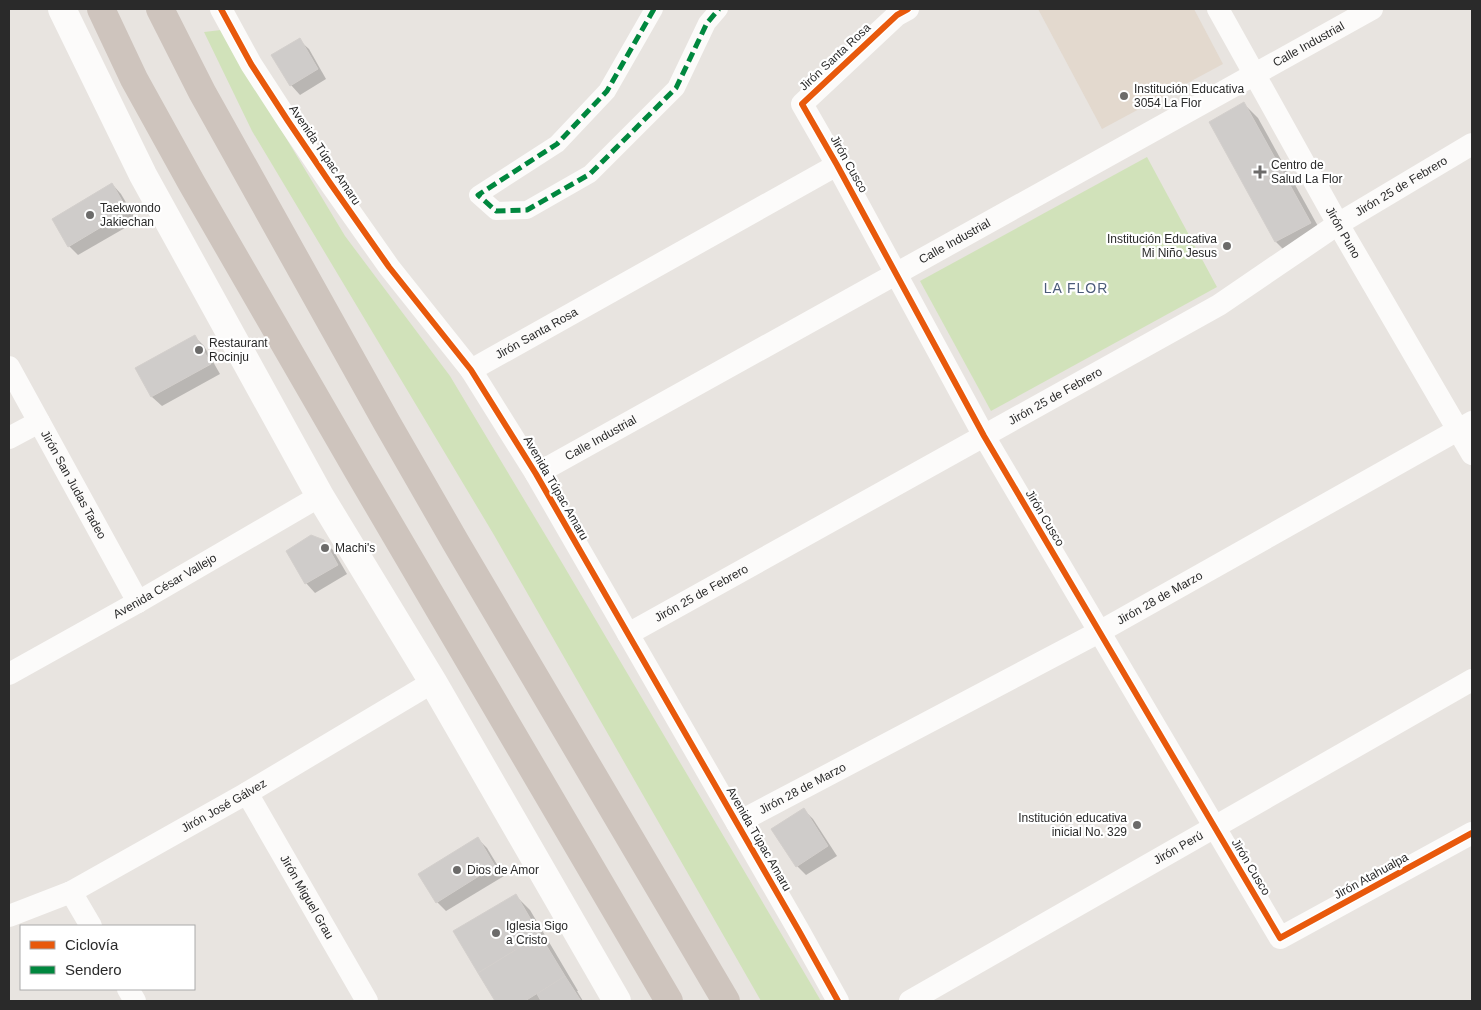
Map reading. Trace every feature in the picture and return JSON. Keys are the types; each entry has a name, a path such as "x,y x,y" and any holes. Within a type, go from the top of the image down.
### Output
{"highway":[{"path":"101,9 134,79 191,182 669,1001"},
{"path":"160,9 202,92 387,423 726,1001"}],"street":[{"path":"62,9 143,175 320,496 433,682 617,1001"},
{"name":"Avenida Túpac Amaru","path":"221,9 251,64 288,121 389,267 471,370 536,474 838,1001"},
{"path":"654,9 607,91 557,144 478,195 496,212 527,210 590,174 676,88 707,24 720,9"},
{"name":"Jirón Puno","path":"1218,9 1338,224 1465,426 1472,454"},
{"name":"Calle Industrial","path":"536,474 1372,9"},
{"name":"Jirón Santa Rosa","path":"802,104 900,11"},
{"name":"Jirón Cusco","path":"802,104 837,164 984,436 1280,938"},
{"name":"Jirón 25 de Febrero","path":"628,634 1219,305 1338,224 1472,144"},
{"name":"Jirón Santa Rosa","path":"471,370 837,164"},
{"name":"Jirón San Judas Tadeo","path":"9,367 138,602"},
{"path":"9,438 39,422"},
{"name":"Jirón 28 de Marzo","path":"737,822 1099,632 1465,426"},
{"name":"Avenida César Vallejo","path":"9,674 138,602 320,496"},
{"name":"Jirón Perú","path":"910,1001 1472,680"},
{"name":"Jirón José Gálvez","path":"9,916 71,892 247,793 433,682"},
{"name":"Jirón Miguel Grau","path":"247,793 367,1001"},
{"name":"Jirón Atahualpa","path":"1280,938 1472,833"},
{"path":"71,892 90,925"},
{"path":"129,990 135,1001"}],"shaded area":[{"name":"Institución Educativa 3054 La Flor","path":"1038,9 1194,9 1223,64 1102,129"}],"green space":[{"path":"221,30 345,236 450,376 821,1001 761,1001 494,535 252,131 204,32"},
{"path":"1147,157 1217,287 991,411 920,281"}],"building":[{"path":"300,38 318,69 290,86 271,55"},
{"name":"Centro de Salud La Flor","path":"1244,102 1311,223 1275,242 1209,122"},
{"name":"Taekwondo Jakiechan","path":"112,183 128,211 68,247 52,219"},
{"path":"195,335 211,364 151,397 135,368"},
{"path":"311,535 324,540 338,565 305,584 286,551"},
{"path":"804,808 828,846 796,867 771,829"},
{"name":"Dios de Amor","path":"478,837 495,866 436,903 418,874"},
{"name":"Iglesia Sigo a Cristo","path":"516,894 540,935 478,973 453,931"},
{"path":"540,935 565,976 525,1001 495,1001 478,973"},
{"path":"565,976 581,1001 541,1001 537,994"}],"marked path":[{"path":"654,9 607,91 557,144 478,195 496,211 527,210 590,174 676,88 707,23 719,9"}],"cycle path":[{"path":"221,9 251,64 288,121 389,267 471,370 536,474 838,1001"},
{"path":"908,9 897,15 802,104 984,436 1280,938 1472,833"}],"place":[{"name":"Institución Educativa 3054 La Flor","path":"1124,96"},
{"name":"Centro de Salud La Flor","path":"1260,172"},
{"name":"Taekwondo Jakiechan","path":"90,215"},
{"name":"Institución Educativa Mi Niño Jesus","path":"1227,246"},
{"name":"Restaurant Rocinju","path":"199,350"},
{"name":"Machi's","path":"325,548"},
{"name":"Institución educativa inicial No. 329","path":"1137,825"},
{"name":"Dios de Amor","path":"457,870"},
{"name":"Iglesia Sigo a Cristo","path":"496,933"}],"district":[{"name":"LA FLOR","path":"1076,288"}]}
